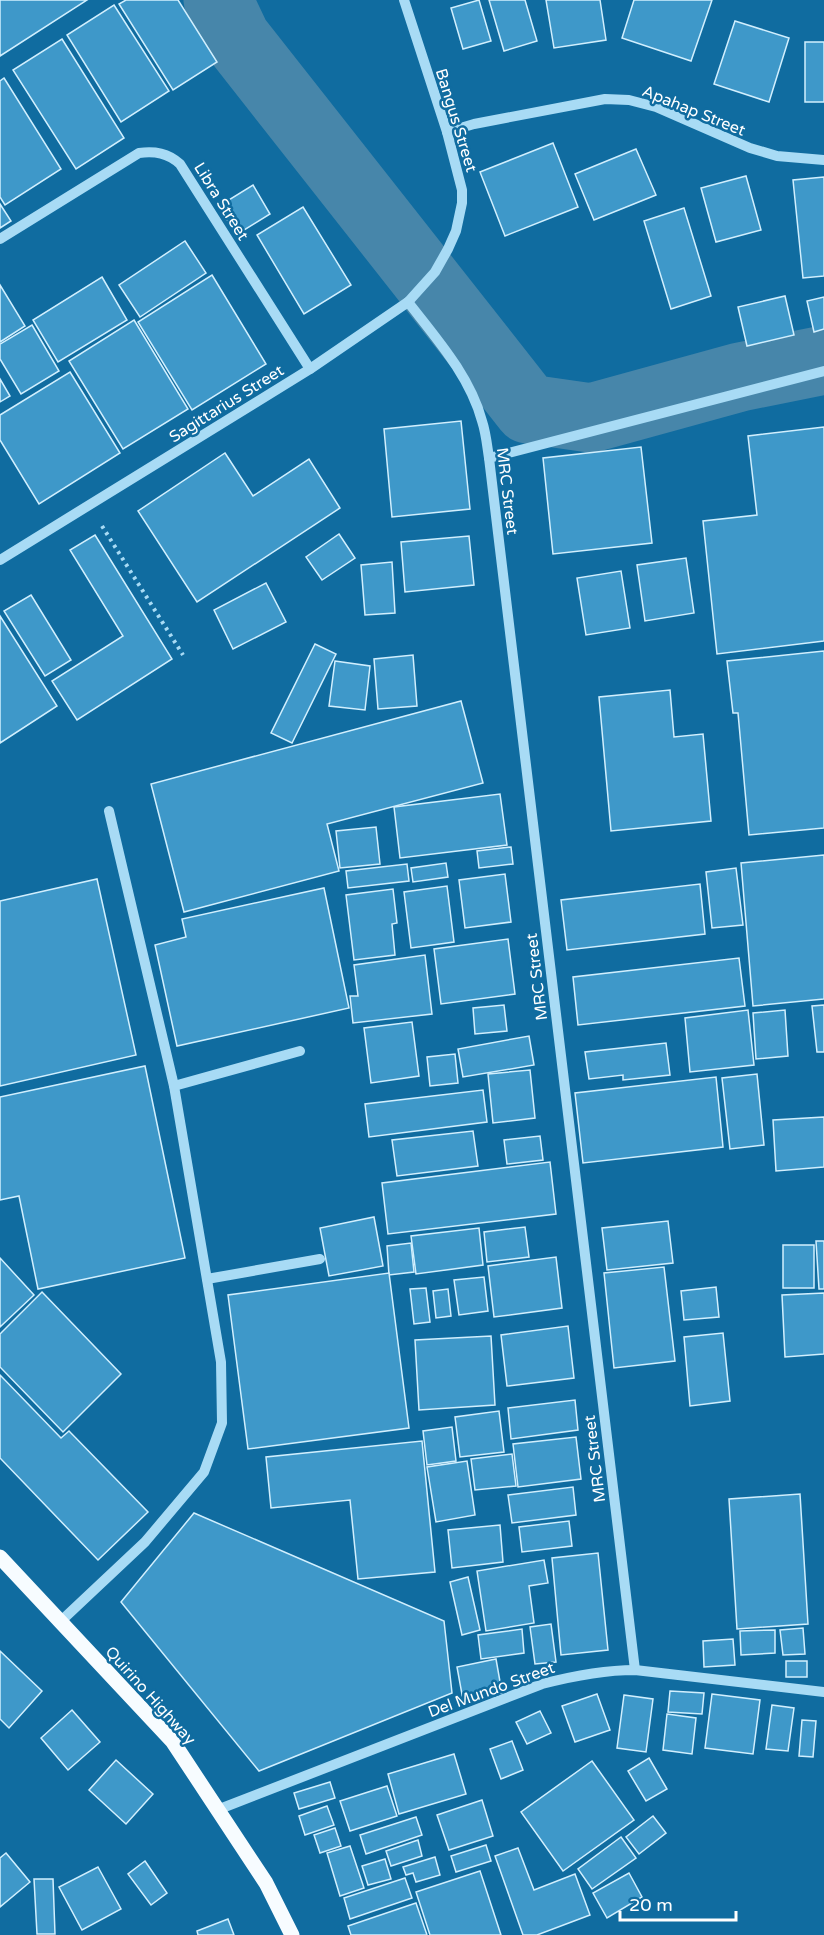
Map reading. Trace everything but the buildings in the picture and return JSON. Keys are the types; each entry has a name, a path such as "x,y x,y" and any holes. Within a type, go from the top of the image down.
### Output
{"main road":[{"name":"Quirino Highway","path":"0,1557 173,1742 266,1883 292,1935"}],"street":[{"name":"Bangus Street","path":"404,0 447,132 459,177 462,196 460,216 448,249"},
{"name":"Apahap Street","path":"447,132 474,124 605,99 629,100 656,107 750,148 777,156 824,160"},
{"name":"Libra Street","path":"0,239 130,158 148,152 167,155 180,164 310,369"},
{"name":"Sagittarius Street","path":"0,560 310,369 408,302 435,272 448,249"},
{"name":"MRC Street","path":"408,302 465,381 482,419 489,458 635,1670"},
{"path":"489,458 824,371"},
{"path":"61,1621 145,1542 204,1472 222,1423 221,1362 174,1086 109,811"},
{"path":"174,1086 300,1052"},
{"path":"207,1279 320,1260"},
{"name":"Del Mundo Street","path":"218,1809 542,1684 605,1670 635,1670 824,1692"}],"path":[{"path":"89,505 183,655"}],"waterway":[{"path":"218,0 236,38 528,409 591,418 740,377 824,360"}]}
